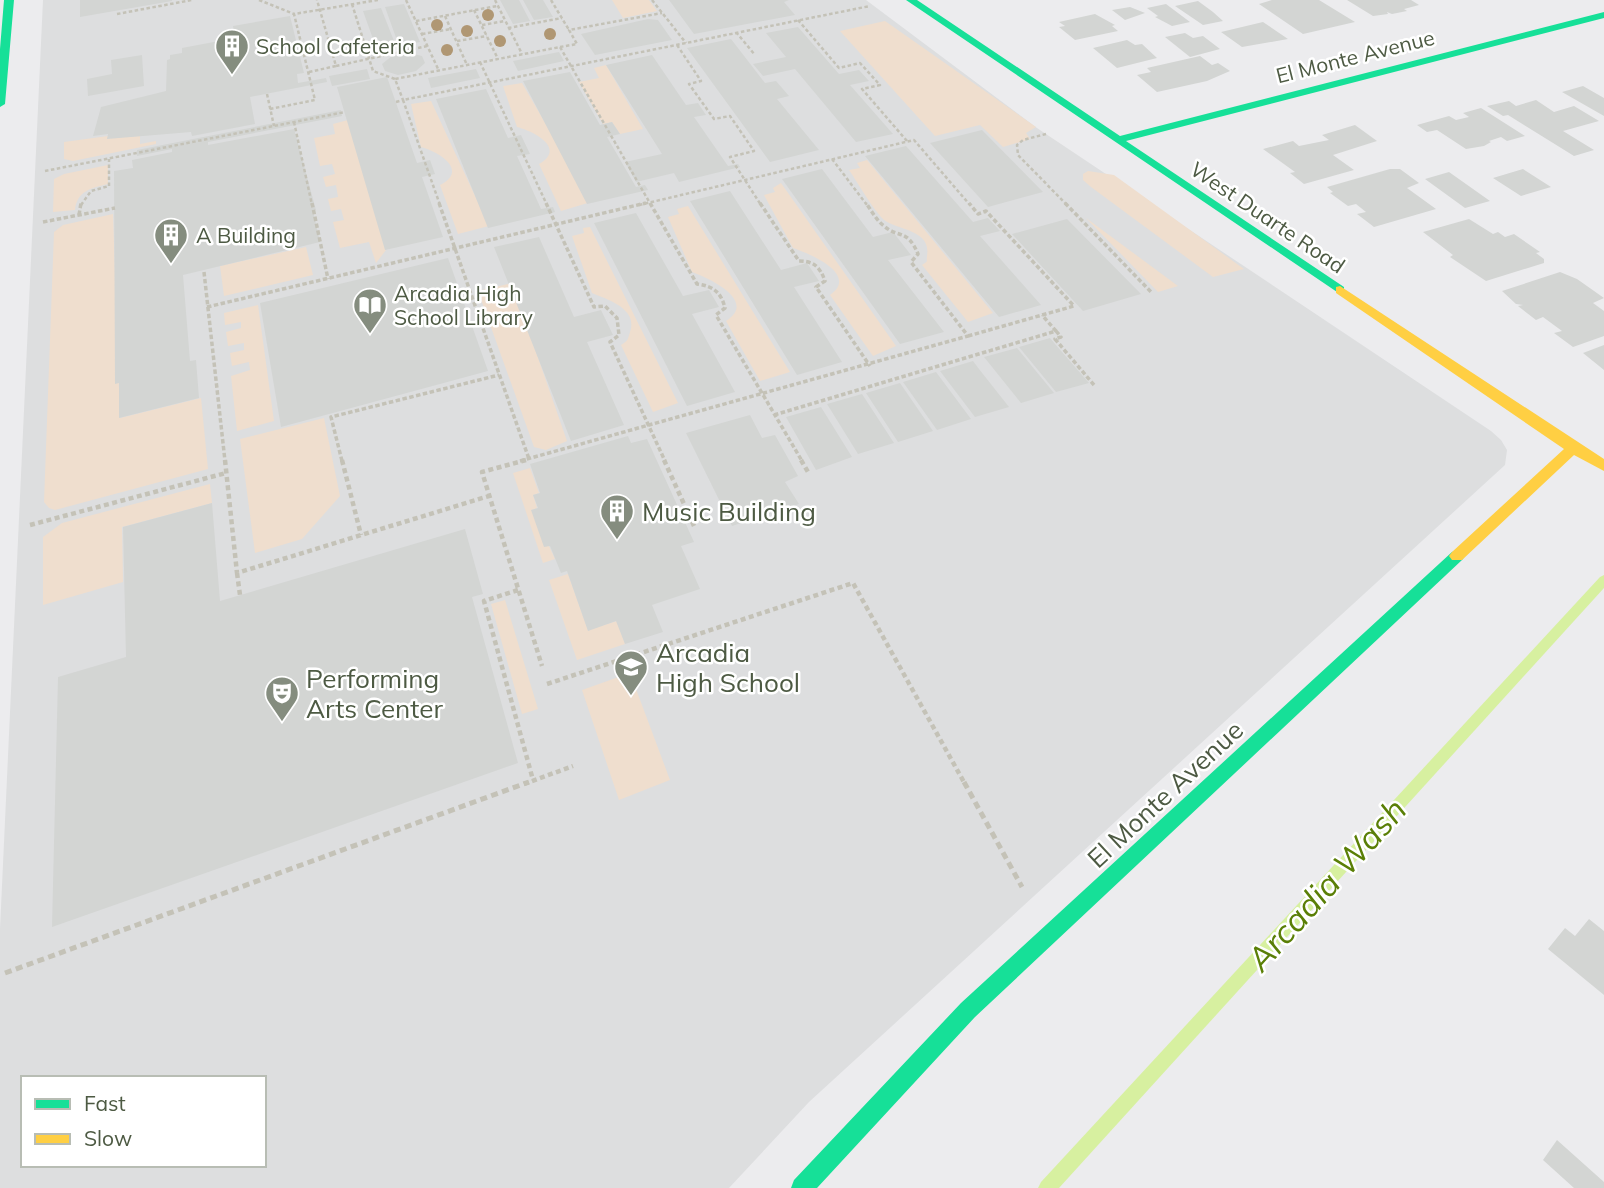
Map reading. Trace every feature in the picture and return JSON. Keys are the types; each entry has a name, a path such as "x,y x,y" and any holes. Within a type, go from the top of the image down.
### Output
{"street":[{"path":"0,104 9,0"},
{"name":"West Duarte Road","path":"911,0 1573,448 1604,466"},
{"name":"El Monte Avenue","path":"1117,140 1604,15"},
{"name":"El Monte Avenue","path":"802,1188 968,1010 1573,448"}],"path":[{"path":"117,14 192,0"},
{"path":"259,0 294,14 378,0"},
{"path":"317,0 336,66"},
{"path":"407,0 439,71"},
{"path":"495,0 522,54"},
{"path":"352,4 373,71 395,79 578,44 552,1 561,0"},
{"path":"652,0 686,43"},
{"path":"416,21 498,6"},
{"path":"396,102 870,6"},
{"path":"433,10 436,17"},
{"path":"474,10 498,59"},
{"path":"569,30 663,13"},
{"path":"270,109 315,100 294,14"},
{"path":"445,16 467,65"},
{"path":"508,28 562,18"},
{"path":"798,20 839,68 860,63 880,85 862,89 907,141"},
{"path":"482,25 505,21"},
{"path":"422,34 451,29"},
{"path":"736,32 755,55"},
{"path":"456,41 487,36"},
{"path":"677,45 701,81 689,84 714,119 730,116 754,151 730,157 799,261 810,261 821,270 825,281 816,287 870,366"},
{"path":"309,72 427,46"},
{"path":"560,47 697,284 711,285 722,295 725,308 716,315 808,472"},
{"path":"480,62 594,307 605,306 617,318 619,335 610,342 694,526"},
{"path":"395,79 529,459"},
{"path":"267,94 274,126"},
{"path":"45,172 345,112"},
{"path":"294,122 328,279"},
{"path":"1046,134 1023,140 1017,145 1018,155 1152,293"},
{"path":"208,307 914,140 978,214 986,211 1074,306 870,366 482,472 542,666"},
{"path":"79,215 81,200 86,194 109,186 110,159"},
{"path":"832,159 885,228 903,232 914,242 918,254 911,261 968,336"},
{"path":"43,222 115,208"},
{"path":"204,272 240,595"},
{"path":"1042,315 1061,337 1055,339 1094,385"},
{"path":"774,415 1056,331"},
{"path":"361,535 331,417 499,375"},
{"path":"30,524 226,473"},
{"path":"237,573 489,496"},
{"path":"547,684 853,583 1022,887"},
{"path":"518,590 484,601 533,780"},
{"path":"5,973 573,766"}],"shaded area":[{"name":"Arcadia High School","path":"43,0 866,0 1037,128 1491,431 1507,450 1505,465 809,1102 729,1188 0,1188 0,929"},
{"path":"612,0 649,0 657,11 623,18"},
{"path":"885,21 1036,127 1026,133 1030,139 1003,147 980,125 935,136 840,31"},
{"path":"606,65 643,129 620,134 612,122 603,124 579,82 599,78 594,68"},
{"path":"522,83 591,202 561,211 539,164 547,158 549,146 538,136 517,127 503,86"},
{"path":"431,101 489,226 458,234 440,185 452,173 451,168 443,157 421,147 411,104"},
{"path":"348,120 386,250 376,263 369,242 340,248 333,222 344,220 341,209 331,211 328,199 338,197 336,185 326,187 323,177 335,174 332,164 320,166 314,138 335,134 333,124"},
{"path":"108,136 140,136 140,144 156,141 156,144 73,161 64,159 64,142"},
{"path":"867,160 993,313 968,322 922,265 927,261 927,247 923,240 881,217 849,170 860,168 857,163"},
{"path":"108,165 108,184 82,194 75,210 53,212 54,179 64,174"},
{"path":"1088,171 1114,175 1244,269 1213,277 1091,187 1083,180 1083,174"},
{"path":"781,183 896,346 873,356 830,295 838,287 839,280 835,272 819,260 793,248 764,195 775,192 773,188"},
{"path":"688,206 790,372 760,381 726,321 737,306 734,298 719,285 692,272 668,217 679,214 677,209"},
{"path":"113,214 120,418 201,398 208,469 55,510 44,502 54,232 63,225"},
{"path":"1086,218 1178,286 1158,292"},
{"path":"590,227 678,403 653,412 621,345 629,336 630,317 620,306 592,293 572,236 584,233 583,228"},
{"path":"306,247 313,275 224,296 220,266"},
{"path":"512,283 567,441 546,450 534,447 478,291"},
{"path":"258,305 274,421 237,431 231,376 250,370 249,362 232,366 230,353 244,350 244,343 228,346 226,332 241,328 241,322 225,325 224,313"},
{"path":"324,418 340,496 302,539 255,553 240,439"},
{"path":"530,468 539,493 533,495 537,508 532,510 555,559 543,563 513,473"},
{"path":"210,484 212,503 122,527 123,582 43,605 43,537 62,523"},
{"path":"568,574 588,630 617,621 625,644 577,660 549,580"},
{"path":"505,600 538,709 522,714 491,604"},
{"path":"630,673 670,780 619,800 582,690"}],"building":[{"path":"80,0 172,0 172,1 80,17"},
{"path":"500,0 519,0 530,21 513,24"},
{"path":"523,0 543,0 553,17 534,20"},
{"path":"669,0 789,0 784,2 795,15 694,34"},
{"path":"1272,0 1319,0 1355,22 1303,34 1259,4"},
{"path":"1347,0 1411,0 1419,5 1404,9 1407,11 1373,16"},
{"path":"1198,1 1223,21 1203,25 1175,6"},
{"path":"404,4 420,42 399,46 385,7"},
{"path":"1166,4 1190,22 1172,26 1155,17 1158,16 1147,8"},
{"path":"1130,7 1145,13 1125,20 1112,10"},
{"path":"381,8 396,46 377,50 363,11"},
{"path":"1095,14 1115,25 1112,26 1118,31 1075,40 1059,27 1065,26 1059,22"},
{"name":"School Cafeteria","path":"290,16 304,73 297,74 298,83 326,78 327,82 250,97 255,124 192,136 191,132 107,139 108,134 93,136 101,107 166,91 167,60 170,55 182,53 182,48 235,38 233,26"},
{"path":"648,19 658,20 672,40 595,55 581,34"},
{"path":"1263,22 1288,39 1242,47 1221,32"},
{"path":"798,27 839,74 859,70 869,81 850,85 893,134 856,142 795,69 763,76 753,64 786,57 766,33"},
{"path":"1185,33 1193,38 1203,36 1220,49 1190,57 1165,37"},
{"path":"731,39 765,83 776,81 789,96 777,99 819,150 770,162 687,48"},
{"path":"1127,40 1135,45 1142,44 1157,58 1117,68 1093,48"},
{"path":"559,52 564,61 518,71 513,61"},
{"path":"409,53 422,56 425,63 416,71 398,75 385,71 382,64 392,56"},
{"path":"142,55 144,86 88,96 87,79 112,74 111,60"},
{"path":"652,55 686,105 698,103 706,115 694,117 728,166 738,164 740,167 679,182 674,173 636,182 625,162 662,154 606,65"},
{"path":"1200,56 1212,65 1218,63 1230,71 1207,81 1157,92 1137,75 1151,72 1147,68"},
{"path":"367,69 370,79 332,86 329,76"},
{"path":"476,69 480,78 431,88 428,78"},
{"path":"570,72 600,125 612,122 620,134 607,137 636,187 645,185 648,190 587,204 523,81"},
{"path":"387,77 417,163 430,160 435,174 422,177 443,237 385,250 337,87"},
{"path":"1583,86 1604,98 1604,116 1562,92"},
{"path":"486,89 508,138 521,135 530,154 517,156 541,209 553,207 555,212 488,228 436,99"},
{"path":"1536,100 1554,112 1574,106 1599,121 1563,131 1594,150 1574,156 1508,115 1503,116 1487,106 1509,101 1516,106"},
{"path":"1481,108 1525,136 1507,141 1501,137 1484,146 1466,149 1437,130 1427,132 1417,125 1449,116 1456,120 1469,117 1463,113"},
{"name":"A Building","path":"341,110 342,116 208,142 208,145 294,129 316,210 313,211 320,242 183,275 190,361 196,360 199,398 119,418 119,383 115,384 114,171 133,168 132,160 172,152 172,149 137,156 137,150"},
{"path":"1355,125 1377,141 1333,155 1354,170 1304,184 1290,173 1295,172 1263,149 1293,141 1299,146 1329,140 1322,135"},
{"path":"982,130 1043,192 988,207 930,143"},
{"path":"906,146 973,222 988,218 1000,231 980,236 1041,305 999,317 865,156"},
{"path":"822,169 873,237 893,232 911,255 888,260 944,332 900,344 782,179"},
{"path":"1390,169 1400,169 1419,183 1407,188 1436,209 1374,227 1357,214 1366,212 1356,204 1348,206 1330,193 1333,192 1327,187"},
{"path":"1523,169 1551,187 1521,196 1493,178"},
{"path":"1449,172 1490,201 1465,208 1425,179"},
{"path":"730,191 781,270 807,263 819,281 794,287 842,362 797,375 690,201"},
{"path":"636,213 683,296 709,290 719,307 692,314 735,392 687,406 594,223"},
{"path":"1067,219 1141,294 1083,311 1012,234"},
{"path":"1469,219 1493,234 1498,232 1505,237 1514,234 1540,252 1536,253 1544,259 1544,263 1486,281 1450,257 1453,255 1423,232"},
{"path":"539,237 574,317 601,310 613,335 587,342 624,425 571,441 494,247"},
{"path":"448,258 488,371 281,427 260,303"},
{"path":"1560,272 1577,279 1604,298 1593,303 1604,311 1604,336 1573,347 1554,333 1562,331 1543,317 1536,320 1518,306 1523,305 1516,304 1502,291"},
{"path":"1050,338 1089,383 1056,392 1019,347"},
{"path":"1604,345 1604,370 1583,353"},
{"path":"1017,348 1054,393 1021,403 984,357"},
{"path":"973,361 1009,407 975,417 940,371"},
{"path":"936,372 971,419 937,430 903,382"},
{"path":"900,383 933,431 898,442 866,393"},
{"path":"862,394 894,443 858,454 827,404"},
{"path":"821,407 852,457 816,470 786,417"},
{"path":"750,415 762,438 775,435 798,476 785,482 799,504 732,526 686,433"},
{"name":"Music Building","path":"628,436 631,443 647,439 694,542 681,546 700,589 652,605 663,632 625,644 616,621 588,631 567,571 561,573 550,546 544,547 531,510 538,508 533,495 540,493 530,464"},
{"name":"Performing Arts Center","path":"212,503 220,601 465,529 483,594 472,597 518,763 52,927 58,677 126,657 123,527"},
{"path":"1589,919 1604,931 1604,995 1548,949 1565,928 1575,936"},
{"path":"1557,1140 1604,1182 1604,1188 1574,1188 1543,1160"}],"waterway":[{"name":"Arcadia Wash","path":"1047,1188 1604,580"}],"traffic: fast":[{"path":"0,104 9,0"},
{"path":"911,0 1340,290"},
{"path":"1117,140 1604,15"},
{"path":"802,1188 968,1010 1457,556"}],"traffic: slow":[{"path":"1340,290 1573,448 1604,466"},
{"path":"1457,556 1573,448"}],"place":[{"name":"School Cafeteria","path":"232,76"},
{"name":"A Building","path":"171,265"},
{"name":"Arcadia High School Library","path":"370,335"},
{"name":"Music Building","path":"617,541"},
{"name":"Arcadia High School","path":"631,697"},
{"name":"Performing Arts Center","path":"282,723"}]}
